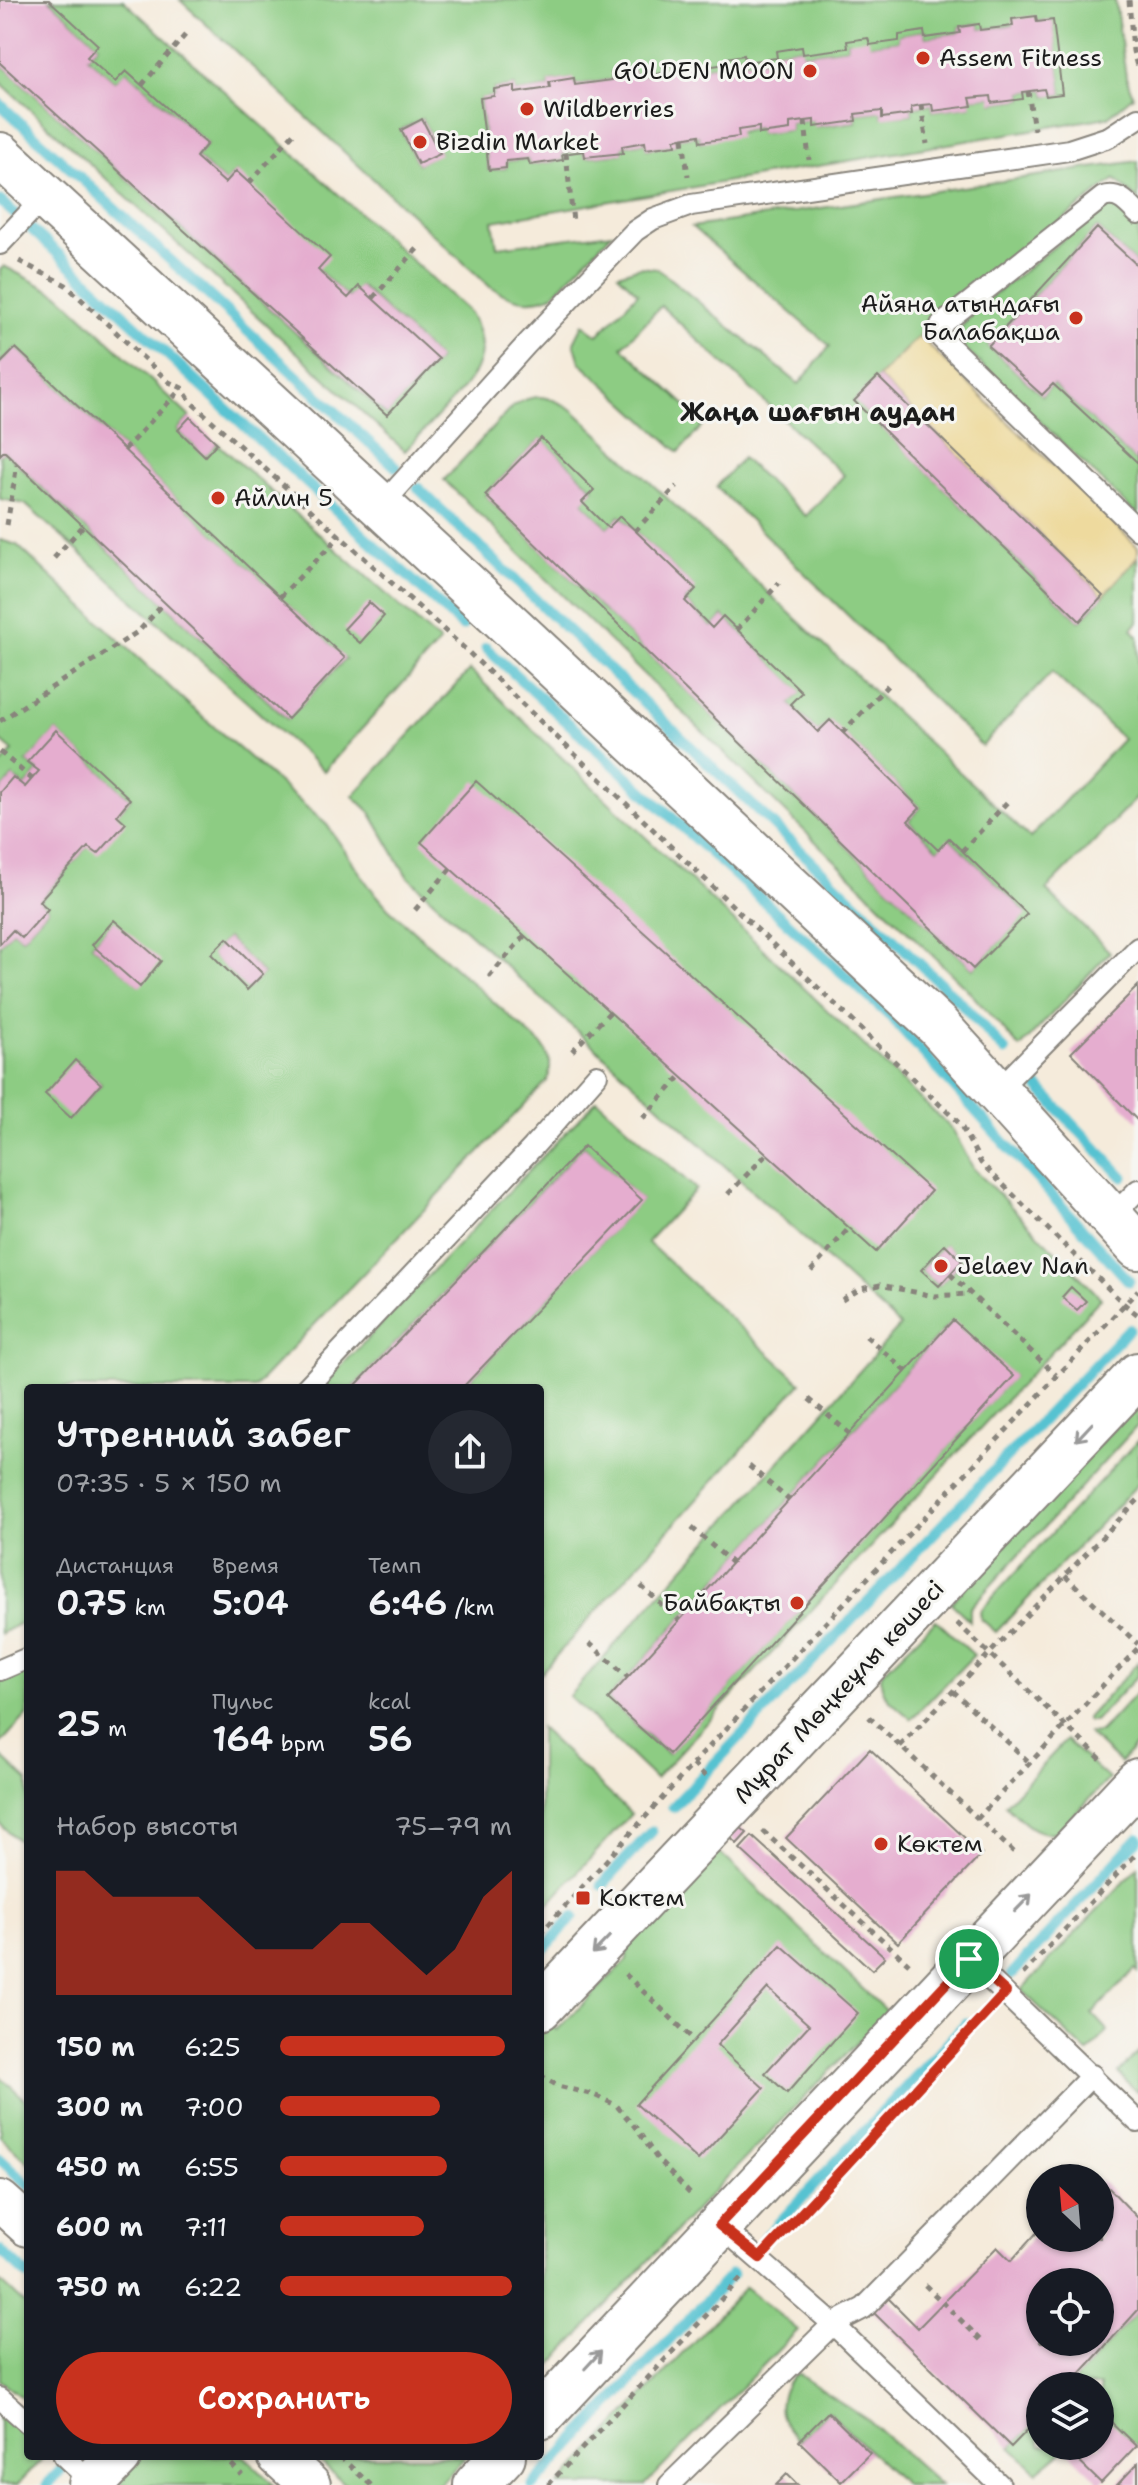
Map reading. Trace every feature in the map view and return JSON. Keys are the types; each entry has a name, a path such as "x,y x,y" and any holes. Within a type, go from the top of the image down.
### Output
{"main road":[{"path":"0,155 938,1026 997,1091 1129,1218"},
{"name":"Мұрат Мөңкеұлы көшесі","path":"544,2004 1138,1375"},
{"path":"544,2413 1044,1881 1126,1776"},
{"path":"476,2485 499,2460"}],"street":[{"path":"0,2201 24,2222"},
{"path":"282,2460 310,2485"}],"lane":[{"path":"381,506 526,345 635,231 653,219 691,205 1069,150 1109,137 1138,118"},
{"path":"1138,214 1121,198 1112,194 1103,197 941,325 939,332 941,338 1138,530"},
{"path":"7,251 45,196"},
{"path":"997,1091 1138,948"},
{"path":"310,1384 597,1075"},
{"path":"0,1670 24,1660"},
{"path":"969,1959 1138,2122"},
{"path":"669,2485 833,2324 864,2308 1092,2075"},
{"path":"719,2225 833,2324 1000,2485"},
{"path":"0,2398 24,2419"}],"path":[{"path":"1129,0 1133,51 1138,70"},
{"path":"142,85 186,34"},
{"path":"805,121 813,188"},
{"path":"249,183 294,133"},
{"path":"683,138 691,205"},
{"path":"566,153 573,222"},
{"path":"373,298 419,247"},
{"path":"7,251 66,285 463,647 960,1124 981,1163 1138,1315"},
{"path":"124,450 182,388"},
{"path":"7,525 17,464"},
{"path":"635,531 677,486"},
{"path":"54,558 83,526"},
{"path":"280,597 341,535"},
{"path":"737,630 779,583"},
{"path":"0,721 139,631 164,603"},
{"path":"842,733 888,685"},
{"path":"0,752 32,779"},
{"path":"962,851 1010,799"},
{"path":"415,910 451,868"},
{"path":"489,977 525,935"},
{"path":"572,1051 610,1012"},
{"path":"643,1118 681,1076"},
{"path":"728,1194 767,1154"},
{"path":"811,1271 849,1228"},
{"path":"950,1274 1056,1375"},
{"path":"842,1300 860,1289 880,1285 934,1296 970,1294"},
{"path":"544,1930 693,1764 1138,1290"},
{"path":"866,1336 906,1371"},
{"path":"809,1399 850,1434"},
{"path":"749,1466 789,1500"},
{"path":"900,1746 1138,1500"},
{"path":"692,1528 732,1563"},
{"path":"977,1819 1138,1646 1065,1576"},
{"path":"641,1586 679,1620"},
{"path":"954,1619 1065,1725 1126,1776"},
{"path":"589,1643 628,1677"},
{"path":"840,1691 1044,1881"},
{"path":"953,1691 1030,1763"},
{"path":"693,1764 700,1771"},
{"path":"756,1824 938,1991"},
{"path":"548,2485 1138,1852"},
{"path":"618,1968 694,2040"},
{"path":"544,2077 558,2086 594,2095 616,2105 658,2160 719,2225"},
{"path":"921,2281 984,2343"},
{"path":"227,2460 243,2475"},
{"path":"343,2460 371,2485"}],"green space":[{"path":"49,0 123,0 470,313 481,340 481,352 474,374 405,451 0,82 0,63 386,415 439,359 360,286 348,298 318,270 236,172 225,183 196,157 207,144 127,71 115,82 87,57 98,45"},
{"path":"180,0 1115,0 1126,77 1133,96 1108,117 493,221 497,247 612,233 553,295 521,300 490,287","holes":["1052,20 1062,94 1046,96 1044,89 1022,92 1023,99 993,103 991,96 970,98 971,106 933,111 932,104 911,107 912,114 882,117 882,111 855,114 856,122 815,127 814,120 790,123 790,130 760,134 759,127 700,142 699,135 675,139 675,145 647,149 645,142 622,146 622,153 586,157 584,151 562,154 562,160 530,165 528,159 506,161 506,168 489,170 480,99 494,96 494,89 515,86 515,93 550,88 549,82 573,79 575,85 612,80 612,73 633,70 635,77 664,73 690,62 691,69 727,64 727,58 744,55 745,62 777,58 777,51 801,47 803,54 848,48 847,41 870,45 899,41 899,35 924,31 925,38 960,33 959,27 979,24 980,30","422,119 439,153 418,164 401,130"]},
{"path":"1138,161 1138,200 1115,179 923,328 919,336 855,401 1080,621 1138,557 1138,622 1132,629 1138,636 1138,797 1046,890 1110,952 1020,1048 966,988 444,480 520,402 542,397 573,410 1030,838 1123,739 1052,672 982,746 716,487 742,458 806,516 844,475 661,306 622,347 705,423 679,452 580,362 574,342 583,324 598,335 638,293 618,274 640,267 658,269 799,384 830,346 692,227","holes":["541,439 594,489 582,502 608,528 620,516 695,589 685,601 712,628 723,616 801,692 790,704 818,732 830,721 920,808 908,821 938,850 950,839 1026,913 973,969 485,495"]},
{"path":"1105,206 1115,206 1138,229 1138,266 1097,228 988,346 1042,395 1053,384 1138,463 1138,516 962,346 959,335 962,326 976,309"},
{"path":"4,266 61,296 190,417 178,430 205,455 217,443 440,642 324,771 25,504 0,499 0,455 4,451 287,719 345,659 16,348 0,364 0,270"},
{"path":"0,540 17,545 189,705 327,825 388,908 543,1046 550,1067 547,1081 258,1384 24,1384 24,1621 0,1634 0,944 13,930 22,938 48,909 39,901 130,799 56,731 27,762 39,771 25,787 13,777 0,792 0,766 13,751 0,740","holes":["114,921 140,986 92,945","227,938 263,974 247,989 212,954","76,1061 101,1084 71,1117"]},
{"path":"470,670 953,1130 973,1168 1101,1298 655,1779 569,1696 900,1326 407,876 370,812 353,796","holes":["945,1245 962,1261 938,1286 921,1270","952,1321 1013,1376 668,1754 608,1699"]},
{"path":"597,1100 696,1189 647,1242 801,1383 544,1670 544,1384 466,1384 641,1200 584,1146 357,1384 324,1384"},
{"path":"1138,1402 1138,1425 970,1608 970,1621 951,1603"},
{"path":"1138,1440 1138,1484 996,1632 981,1619 980,1611"},
{"path":"936,1620 974,1655 911,1719 885,1693 882,1673"},
{"path":"24,1662 24,1718 0,1744 0,1674"},
{"path":"1138,1662 1138,1675 1095,1721 1088,1721 1086,1719"},
{"path":"1138,1691 1138,1743 1120,1763 1088,1733 1100,1732"},
{"path":"544,1732 631,1814 544,1909"},
{"path":"1066,1740 1109,1779 1058,1831 1042,1832 1029,1826 1005,1805"},
{"path":"0,1755 24,1777 24,1845 0,1824"},
{"path":"715,1848 887,2012 544,2373 544,2024 547,2021 557,2030 627,1960 628,1935"},
{"path":"1138,1867 1138,1972 1135,1969 1092,2014 1108,2031 1088,2053 1021,1990"},
{"path":"1138,2052 1138,2093 1118,2073"},
{"path":"0,2076 24,2098 24,2158 0,2136"},
{"path":"0,2281 24,2303 24,2399 0,2380"},
{"path":"745,2287 798,2330 645,2485 559,2485"},
{"path":"1138,2310 1138,2446 1114,2426 1114,2372 1082,2372 1096,2356 1114,2356 1114,2336"},
{"path":"798,2374 869,2421 940,2485 905,2485 828,2412 799,2441 786,2426 780,2404 787,2384"},
{"path":"0,2412 24,2434 24,2460 41,2460 17,2485 0,2485"},
{"path":"1026,2431 1026,2460 1052,2460 1037,2472 1011,2447"},
{"path":"136,2460 248,2460 274,2485 123,2485 117,2480"},
{"path":"318,2460 462,2460 439,2485 345,2485"}],"sand":[{"path":"919,336 1138,547 1138,557 1103,596 878,377"}],"building":[{"path":"0,0 49,0 98,45 87,57 115,82 126,71 207,144 196,157 225,183 236,171 330,257 318,270 348,298 359,286 439,359 387,415 0,63"},
{"path":"1036,16 1037,22 1053,20 1062,94 1046,96 1044,89 1022,92 1023,99 992,103 991,96 970,98 972,106 933,111 932,104 921,105 911,107 912,114 882,118 882,111 855,114 856,121 814,127 814,120 790,123 790,130 759,134 759,127 738,130 739,137 700,142 699,135 675,139 676,145 646,149 645,142 622,146 623,153 585,157 584,151 562,154 563,160 530,165 528,159 506,161 506,168 489,170 480,98 494,96 494,89 515,86 515,93 550,88 549,82 574,78 575,85 612,80 611,73 634,70 635,77 664,73 663,66 690,62 691,69 727,64 727,58 744,55 745,62 777,58 776,51 802,47 803,54 848,48 847,41 868,38 870,45 899,41 899,35 924,31 925,38 960,33 959,27 979,24 980,30 1013,26 1012,19"},
{"name":"Bizdin Market","path":"422,119 440,154 418,164 401,130"},
{"name":"Айяна атындағы Балабақша","path":"1097,228 1138,266 1138,463 1053,384 1042,395 988,346"},
{"path":"16,348 345,658 288,719 4,451 0,455 0,364"},
{"path":"878,377 1103,596 1080,621 854,401"},
{"path":"190,417 217,443 205,456 178,430"},
{"path":"541,438 594,490 582,502 608,528 620,516 696,589 685,601 712,628 723,616 802,692 790,704 818,732 830,720 920,808 908,821 938,850 949,838 1027,914 973,969 485,495"},
{"path":"369,602 384,616 360,643 344,629"},
{"path":"56,730 130,799 117,815 126,823 98,854 88,847 39,901 48,909 22,938 13,930 0,944 0,792 13,777 25,787 39,771 27,762"},
{"path":"476,781 931,1191 876,1252 421,842"},
{"path":"114,920 161,961 140,987 92,945"},
{"path":"227,938 263,974 247,990 211,954"},
{"path":"1138,986 1138,1121 1071,1053"},
{"path":"75,1060 101,1084 71,1118 45,1094"},
{"path":"584,1146 642,1200 466,1384 357,1384"},
{"name":"Jelaev Nan","path":"945,1244 962,1261 939,1286 921,1270"},
{"path":"1071,1287 1086,1301 1077,1310 1062,1297"},
{"path":"953,1320 1014,1376 669,1754 608,1699"},
{"path":"870,1749 982,1854 898,1943 786,1838"},
{"path":"733,1821 747,1833 737,1844 724,1832"},
{"path":"752,1836 885,1957 872,1970 740,1849"},
{"path":"781,1945 858,2013 787,2093 765,2073 809,2025 768,1988 717,2045 764,2088 698,2160 636,2104"},
{"path":"1114,2193 1138,2218 1138,2310 1114,2336 1114,2268 1026,2268 1026,2356 1096,2356 1082,2372 1026,2372 1026,2431 1011,2447 872,2311 886,2296 918,2328 997,2247 1011,2261 1026,2244 1026,2252 1114,2252"},
{"path":"828,2412 870,2453 841,2482 799,2441"},
{"path":"1114,2425 1136,2446 1101,2483 1077,2460 1114,2460"},
{"path":"1138,2463 1138,2485 1117,2485"},
{"path":"787,2474 798,2485 776,2485"}],"waterway":[{"path":"0,104 396,467"},
{"path":"0,201 15,214"},
{"path":"29,227 462,626"},
{"path":"418,488 962,1004 1005,1051"},
{"path":"486,648 893,1019 1129,1281"},
{"path":"1037,1086 1123,1177"},
{"path":"673,1807 1129,1329"},
{"path":"602,1885 652,1831"},
{"path":"1012,1974 1138,1838"},
{"path":"544,1949 573,1917"},
{"path":"764,2239 966,2023"},
{"path":"0,2159 24,2181"},
{"path":"0,2250 24,2272"},
{"path":"533,2485 732,2274"},
{"path":"47,2485 61,2470"}],"place":[{"name":"Assem Fitness","path":"923,58"},
{"name":"GOLDEN MOON","path":"810,71"},
{"name":"Wildberries","path":"527,109"},
{"name":"Bizdin Market","path":"420,142"},
{"name":"Айяна атындағы Балабақша","path":"1076,318"},
{"name":"Айлин 5","path":"218,498"},
{"name":"Jelaev Nan","path":"941,1266"},
{"name":"Байбақты","path":"797,1603"},
{"name":"Көктем","path":"881,1844"},
{"name":"Коктем","path":"583,1898"}],"district":[{"name":"Жаңа шағын аудан","path":"818,412"}],"route":[{"path":"969,1959 1006,1992 760,2258 719,2225 969,1959"}]}
